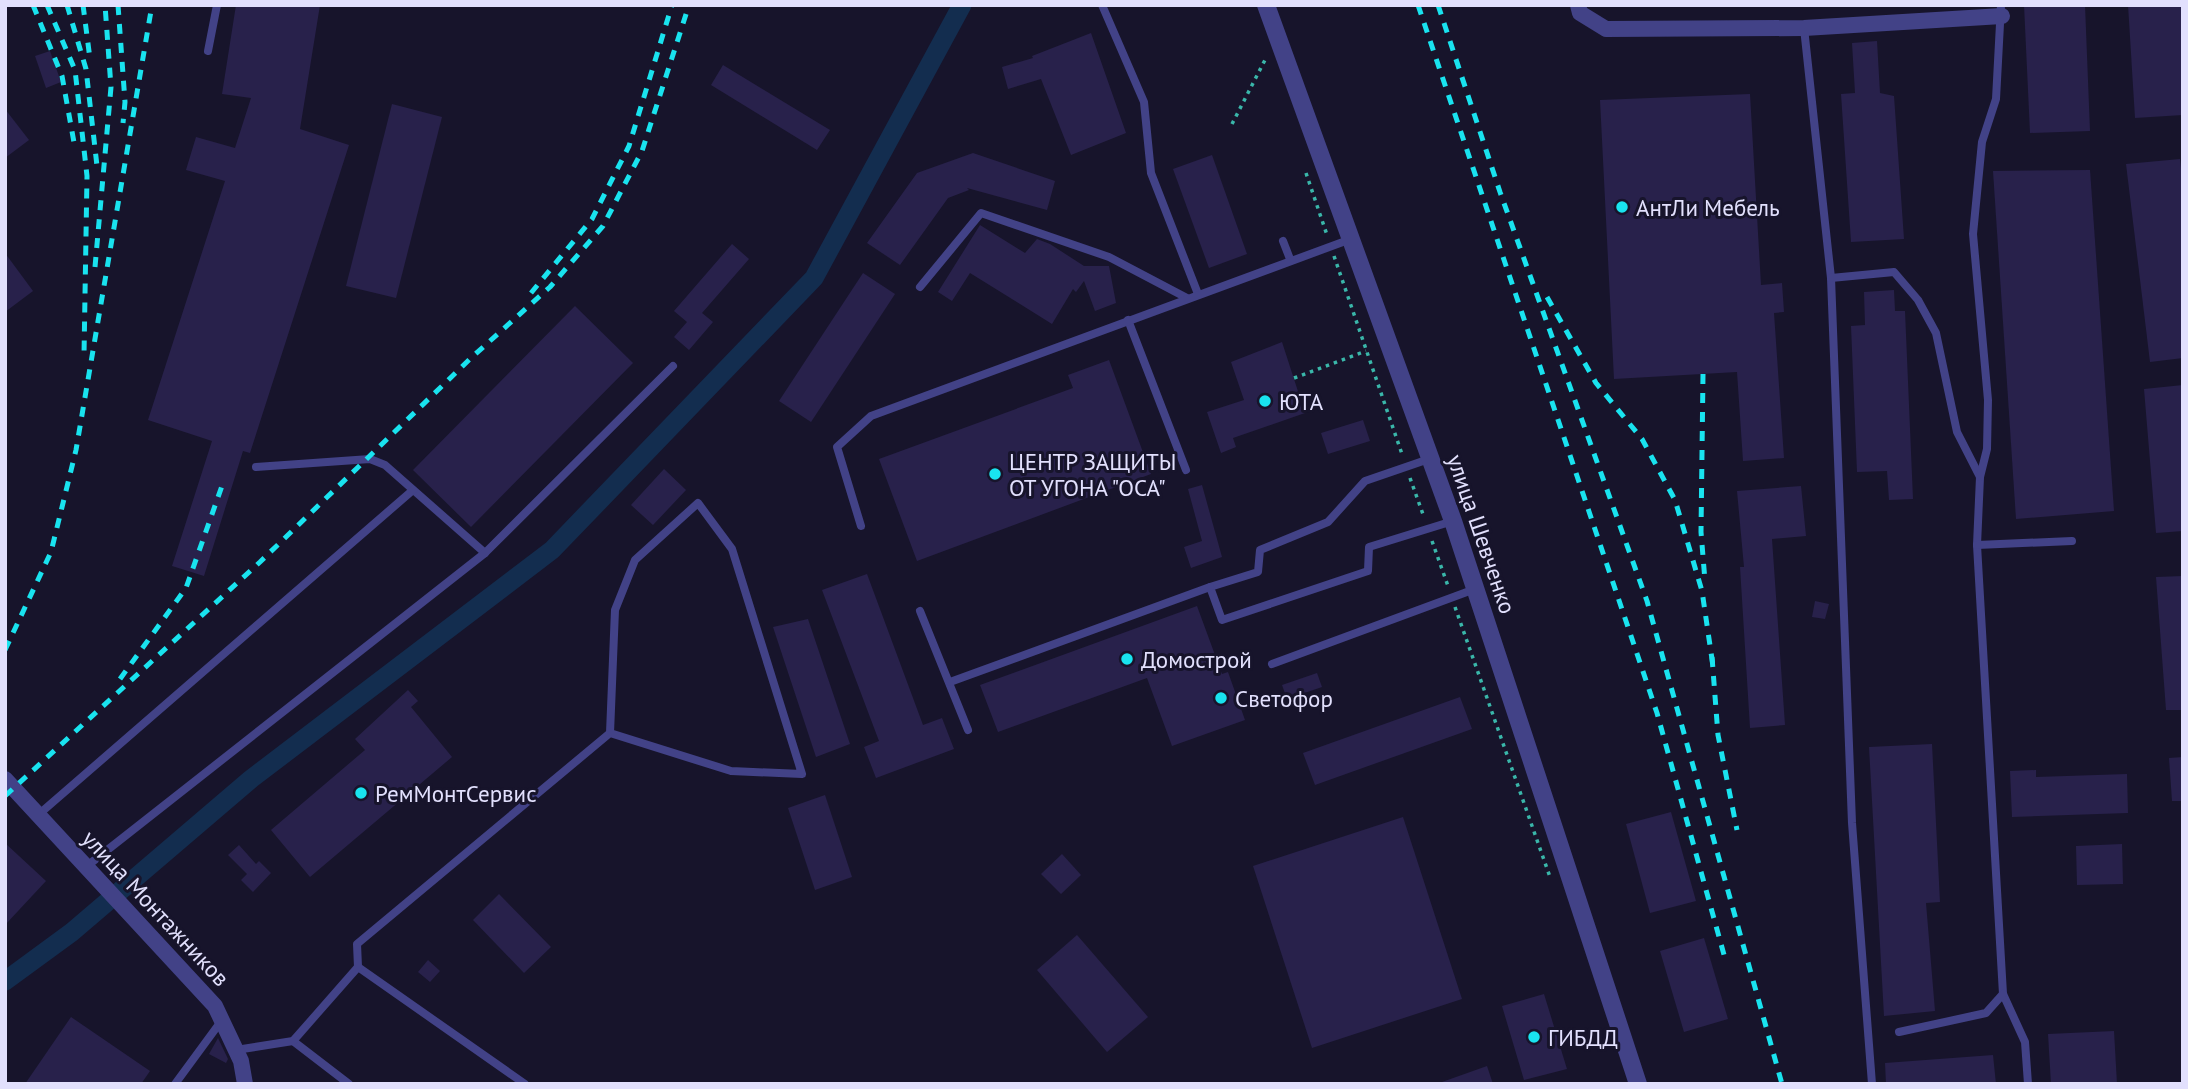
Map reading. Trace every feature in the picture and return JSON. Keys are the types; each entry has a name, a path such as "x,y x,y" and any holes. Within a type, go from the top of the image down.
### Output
{"street":[{"name":"улица Шевченко","path":"1266,5 1453,521 1638,1084"},
{"path":"1578,5 1580,13 1606,29 1804,28 2002,10"},
{"name":"улица Монтажников","path":"5,779 215,1006 236,1050 245,1084"}],"lane":[{"path":"208,51 217,5"},
{"path":"1102,5 1144,102 1151,173 1198,294"},
{"path":"2002,10 1996,99 1982,142 1973,233 1988,400 1987,449 1980,477 1977,545 2003,994 2025,1042 2028,1084"},
{"path":"1804,28 1831,278 1852,823 1872,1084"},
{"path":"920,287 981,213 1109,257 1187,298"},
{"path":"862,526 837,447 871,416 1290,259 1351,239"},
{"path":"1283,241 1290,259"},
{"path":"1831,278 1894,272 1918,300 1936,333 1957,432 1980,477"},
{"path":"1128,320 1186,470"},
{"path":"87,866 485,553 673,366"},
{"path":"256,467 370,459 385,465 485,553"},
{"path":"950,682 1258,572 1260,550 1328,522 1365,481 1429,459"},
{"path":"38,815 413,489"},
{"path":"236,1050 293,1041 358,967 357,944 610,733 615,610 635,560 698,503 732,549 802,774 731,771 610,733"},
{"path":"1210,587 1222,620 1368,571 1369,547 1453,521"},
{"path":"1977,545 2072,541"},
{"path":"1272,664 1475,589"},
{"path":"920,611 968,730"},
{"path":"358,967 525,1084"},
{"path":"1899,1032 1986,1013 2003,994"},
{"path":"175,1084 222,1020"},
{"path":"293,1041 349,1084"}],"path":[{"path":"1232,124 1267,56"},
{"path":"1294,378 1366,351"}],"building":[{"path":"236,5 320,5 300,129 349,145 250,453 243,451 204,576 172,566 212,441 148,420 225,181 186,170 196,137 235,148 251,98 222,94"},
{"path":"2024,5 2085,5 2090,131 2030,133"},
{"path":"2128,5 2183,5 2183,115 2135,118"},
{"path":"1091,33 1126,133 1071,155 1041,79 1008,89 1002,67 1033,58 1032,56"},
{"path":"1877,41 1880,93 1894,96 1904,239 1851,242 1841,94 1855,93 1852,43"},
{"path":"50,51 61,82 46,88 35,56"},
{"path":"723,65 830,130 817,150 711,85"},
{"path":"1750,94 1761,285 1782,283 1784,312 1774,313 1784,458 1743,461 1737,372 1614,379 1600,100"},
{"path":"392,104 442,117 396,298 346,286"},
{"path":"5,109 29,140 5,158"},
{"path":"973,153 1055,181 1047,210 967,188 969,190 948,198 900,265 867,243 917,173"},
{"path":"1212,155 1247,254 1209,268 1173,169"},
{"path":"2180,159 2183,187 2183,358 2150,362 2126,164"},
{"path":"2090,170 2114,511 2016,519 1993,171"},
{"path":"980,225 1025,253 1037,239 1050,244 1084,266 1109,266 1116,303 1095,311 1084,281 1076,292 1073,289 1052,324 970,273 952,301 938,292"},
{"path":"732,244 749,259 702,313 713,322 689,350 674,337 687,322 674,311"},
{"path":"5,253 33,291 5,312"},
{"path":"863,273 895,294 811,422 779,401"},
{"path":"1894,290 1895,311 1905,311 1913,499 1889,500 1887,471 1857,472 1851,326 1865,325 1864,292"},
{"path":"575,306 633,363 471,527 413,470"},
{"path":"1282,342 1305,413 1233,438 1236,447 1221,453 1207,412 1244,400 1231,362"},
{"name":"ЦЕНТР ЗАЩИТЫ ОТ УГОНА \"ОСА\"","path":"1109,360 1151,474 917,561 879,459 1073,388 1068,375"},
{"path":"2183,385 2183,531 2156,533 2144,389"},
{"path":"1363,420 1370,441 1328,454 1321,433"},
{"path":"664,469 686,490 653,525 631,505"},
{"path":"1202,485 1222,557 1191,568 1184,547 1202,541 1188,489"},
{"path":"1801,486 1806,536 1772,539 1785,725 1750,728 1740,567 1744,567 1737,491"},
{"path":"867,574 923,725 942,718 954,749 876,778 864,747 879,741 822,590"},
{"path":"2183,576 2183,710 2166,710 2156,577"},
{"path":"1815,601 1829,604 1825,619 1812,617"},
{"path":"1197,606 1222,674 1228,672 1245,720 1172,746 1147,678 998,732 980,685"},
{"path":"808,619 850,744 816,757 773,627"},
{"path":"1317,673 1322,687 1287,699 1282,685"},
{"name":"РемМонтСервис","path":"408,690 418,701 411,707 452,757 310,877 271,830 365,750 355,739"},
{"path":"1460,697 1472,729 1315,785 1303,753"},
{"path":"1932,744 1940,902 1926,903 1935,1011 1884,1016 1869,747"},
{"path":"2183,757 2183,801 2172,801 2169,758"},
{"path":"2036,770 2036,777 2127,774 2128,813 2012,817 2010,771"},
{"path":"825,795 852,877 815,890 788,808"},
{"path":"1671,812 1696,901 1650,913 1626,824"},
{"path":"1403,817 1462,999 1312,1048 1253,866"},
{"path":"5,843 46,881 5,925"},
{"path":"2122,844 2123,884 2077,885 2076,846"},
{"path":"239,845 256,864 259,861 271,873 253,892 241,880 247,874 228,855"},
{"path":"1062,854 1081,875 1061,894 1041,874"},
{"path":"499,894 551,947 524,973 473,920"},
{"path":"1077,935 1148,1017 1107,1052 1037,970"},
{"path":"1704,938 1728,1019 1684,1032 1660,951"},
{"path":"428,960 440,971 430,982 418,972"},
{"name":"ГИБДД","path":"1544,994 1567,1069 1524,1080 1502,1006"},
{"path":"71,1017 150,1071 141,1084 25,1084"},
{"path":"2114,1031 2117,1084 2051,1084 2048,1034"},
{"path":"218,1038 228,1059 226,1063 209,1054"},
{"path":"1993,1055 1996,1084 1886,1084 1885,1063"},
{"path":"1487,1066 1493,1084 1442,1082"}],"waterway":[{"path":"5,981 72,932 251,779 552,550 814,278 962,5"}],"railway":[{"path":"33,5 62,76 75,148"},
{"path":"47,5 75,70 87,176 84,355"},
{"path":"67,5 86,69 97,166"},
{"path":"83,5 90,59"},
{"path":"95,267 111,87 105,5"},
{"path":"118,5 125,102 123,123"},
{"path":"5,650 51,552 76,450 152,5"},
{"path":"531,293 592,219 629,146 672,5"},
{"path":"5,796 260,562 471,358 550,287 603,226 642,151 689,5"},
{"path":"1418,5 1657,713 1726,962"},
{"path":"1438,5 1500,192 1647,601 1782,1084"},
{"path":"1547,297 1596,383 1642,439 1675,500 1702,591 1713,666"},
{"path":"1703,374 1701,532 1705,581"},
{"path":"120,679 186,588 223,483"},
{"path":"1712,657 1718,735 1737,830"}],"place":[{"name":"АнтЛи Мебель","path":"1622,207"},
{"name":"ЮТА","path":"1265,401"},
{"name":"ЦЕНТР ЗАЩИТЫ ОТ УГОНА \"ОСА\"","path":"995,474"},
{"name":"Домострой","path":"1127,659"},
{"name":"Светофор","path":"1221,698"},
{"name":"РемМонтСервис","path":"361,793"},
{"name":"ГИБДД","path":"1534,1037"}]}
